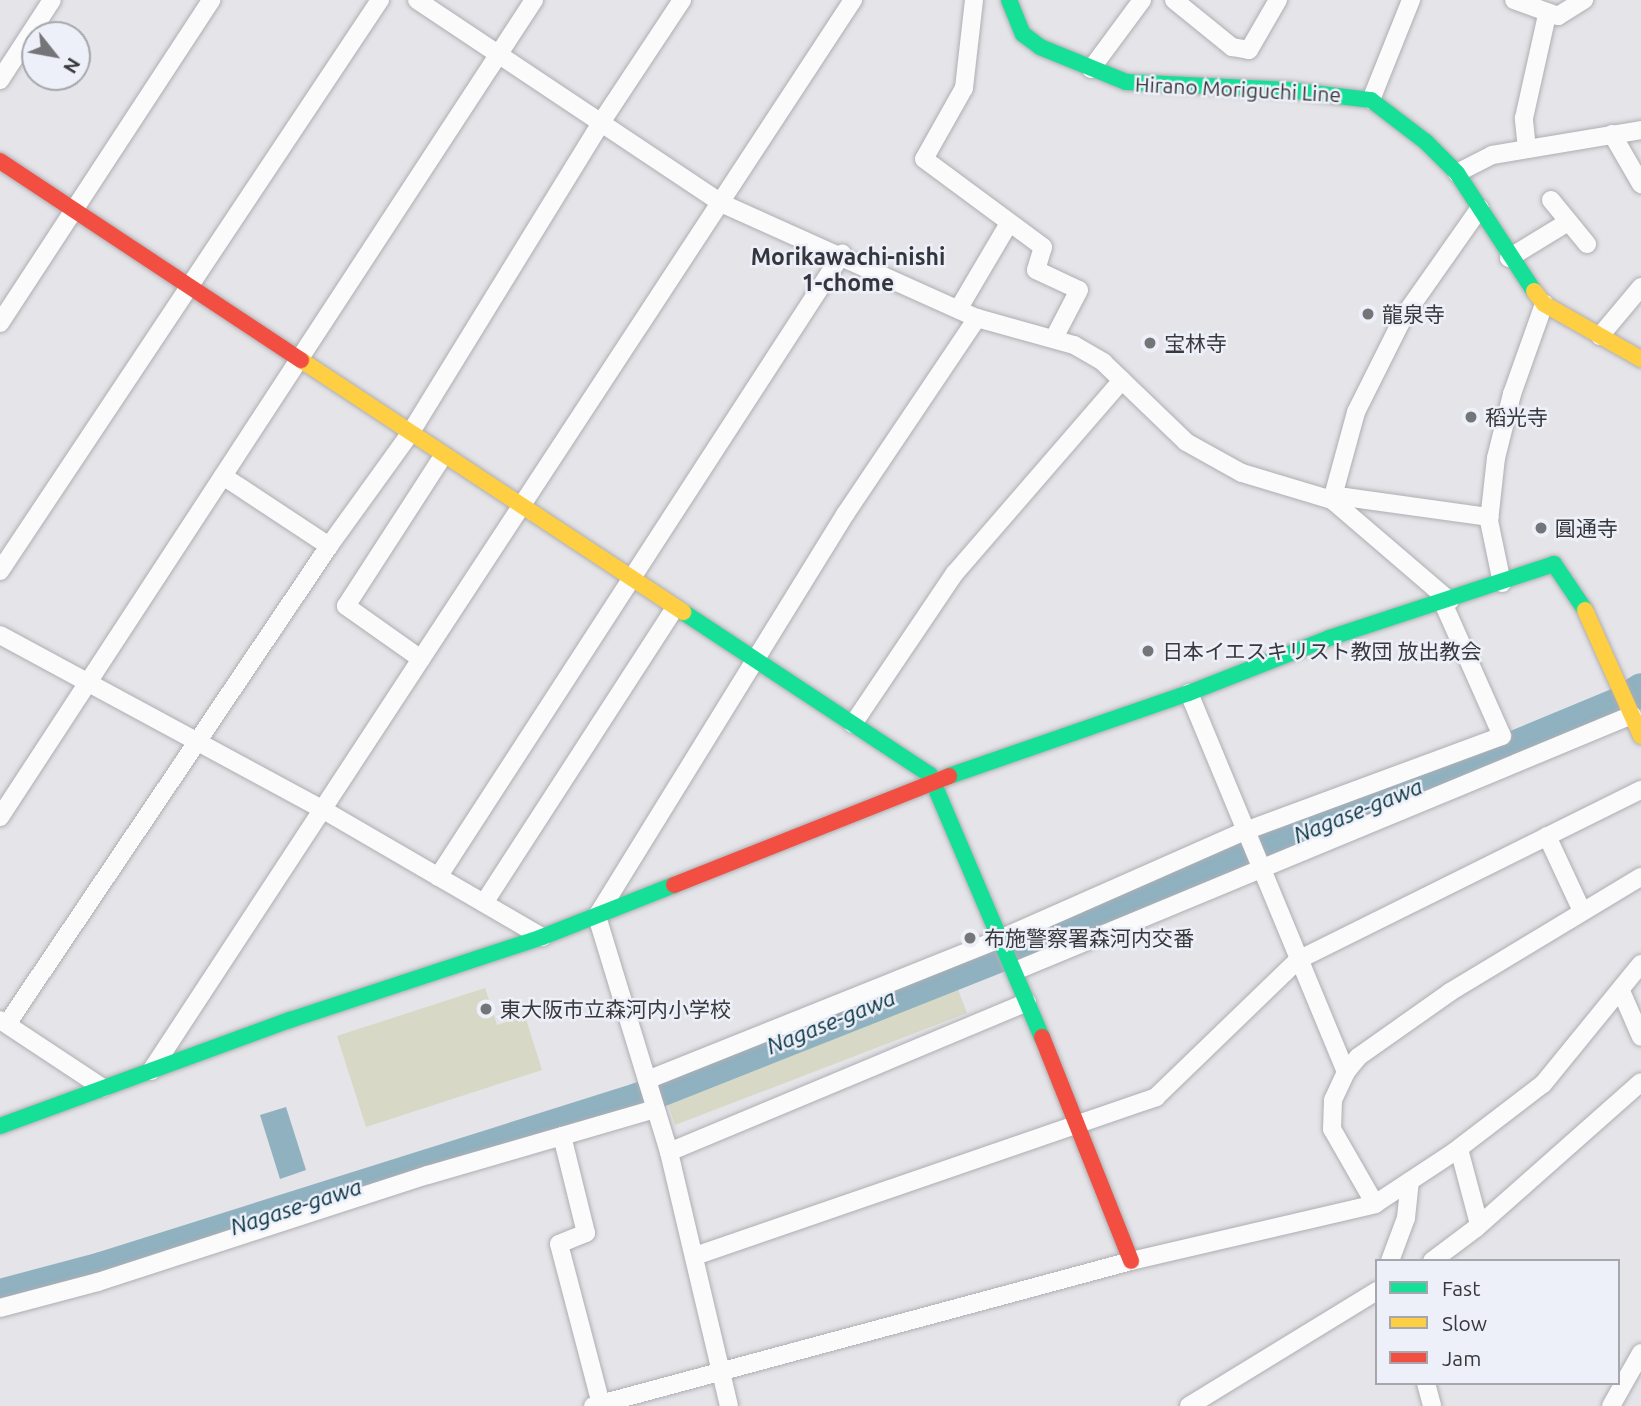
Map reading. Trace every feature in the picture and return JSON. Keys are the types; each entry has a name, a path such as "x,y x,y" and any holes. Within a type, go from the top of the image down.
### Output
{"street":[{"path":"0,80 52,0"},
{"path":"0,323 211,0"},
{"path":"0,571 380,0"},
{"path":"417,0 497,57 602,121 723,204 842,254 977,318 1054,338 1103,362 1186,442 1242,473 1332,500 1446,602 1502,736 1245,831 1002,939 647,1081"},
{"path":"0,817 534,0"},
{"path":"103,1088 3,1022 199,744 329,546 409,435 602,121 682,0"},
{"path":"151,1071 723,204 853,0"},
{"path":"974,0 964,88 924,159 1044,247 1036,270 1079,290 1054,338"},
{"name":"Hirano Moriguchi Line","path":"1009,0 1023,34 1057,57 1149,87 1289,90 1371,100 1426,142 1457,173 1509,258 1544,304 1601,336 1638,352"},
{"path":"1091,69 1142,0"},
{"path":"1174,0 1232,47 1249,50 1278,0"},
{"path":"1371,100 1411,0"},
{"path":"1514,0 1547,15 1564,14 1584,0"},
{"path":"1527,149 1524,118 1547,15"},
{"path":"1457,173 1492,155 1641,130"},
{"path":"1612,134 1641,184"},
{"path":"0,161 71,212 189,286 409,435 853,724 934,781 1002,939 1131,1261"},
{"path":"1551,200 1587,244"},
{"path":"1332,500 1356,412 1404,316 1480,208"},
{"path":"1509,258 1568,222"},
{"path":"959,308 1009,223"},
{"path":"438,877 842,254"},
{"path":"1601,336 1641,287"},
{"path":"1502,583 1490,517 1496,458 1512,394 1544,304"},
{"path":"729,1406 669,1152 597,916 753,659 904,422 977,318"},
{"path":"853,724 955,573 1122,380"},
{"path":"421,659 346,606 443,456"},
{"path":"223,476 329,546"},
{"path":"1332,500 1345,497 1490,517"},
{"path":"0,1126 151,1071 542,937 934,781 1189,693 1329,638 1446,602 1555,564 1582,604 1641,736"},
{"path":"484,904 675,608"},
{"path":"0,635 322,809 542,937"},
{"path":"1189,693 1346,1072"},
{"path":"1014,970 1261,870 1628,705"},
{"path":"695,1256 1156,1097 1298,960 1641,790"},
{"path":"1547,836 1581,911"},
{"path":"1376,1204 1332,1129 1333,1100 1346,1072 1358,1057 1450,992 1641,877"},
{"path":"562,1136 586,1233 559,1244 597,1405 1131,1261 1376,1204 1458,1149 1543,1083 1641,964"},
{"path":"1621,991 1641,1037"},
{"path":"669,1152 1027,1002"},
{"path":"1435,1259 1479,1224 1641,1082"},
{"path":"0,1308 98,1282 655,1108"},
{"path":"1458,1149 1479,1224"},
{"path":"1391,1259 1406,1218 1410,1181"},
{"path":"1189,1406 1375,1292"},
{"path":"1611,1406 1641,1353"},
{"path":"1427,1385 1432,1406"}],"green space":[{"path":"957,987 967,1013 675,1125 666,1097"},
{"path":"485,988 497,1025 525,1016 542,1070 366,1127 337,1036"}],"water":[{"path":"286,1107 306,1170 280,1179 260,1115"}],"waterway":[{"name":"Nagase-gawa","path":"0,1295 101,1268 637,1099 1262,851 1617,704 1641,689"}],"traffic: fast":[{"path":"1009,0 1023,34 1040,47 1126,82 1289,90 1371,100 1426,142 1457,173 1534,291"},
{"path":"949,776 1189,693 1329,638 1554,564 1585,610"},
{"path":"683,612 930,775 1042,1037"},
{"path":"0,1126 290,1020 542,937 674,885"}],"traffic: slow":[{"path":"1534,291 1544,304 1641,359"},
{"path":"301,360 683,612"},
{"path":"1585,610 1641,736"}],"traffic: jam":[{"path":"0,161 301,360"},
{"path":"674,885 949,776"},
{"path":"1042,1037 1131,1261"}],"place":[{"name":"龍泉寺","path":"1368,314"},
{"name":"宝林寺","path":"1150,343"},
{"name":"稻光寺","path":"1471,417"},
{"name":"圓通寺","path":"1541,528"},
{"name":"日本イエスキリスト教団 放出教会","path":"1148,651"},
{"name":"布施警察署森河内交番","path":"970,938"},
{"name":"東大阪市立森河内小学校","path":"486,1009"}],"district":[{"name":"Morikawachi-nishi 1-chome","path":"848,270"}]}
